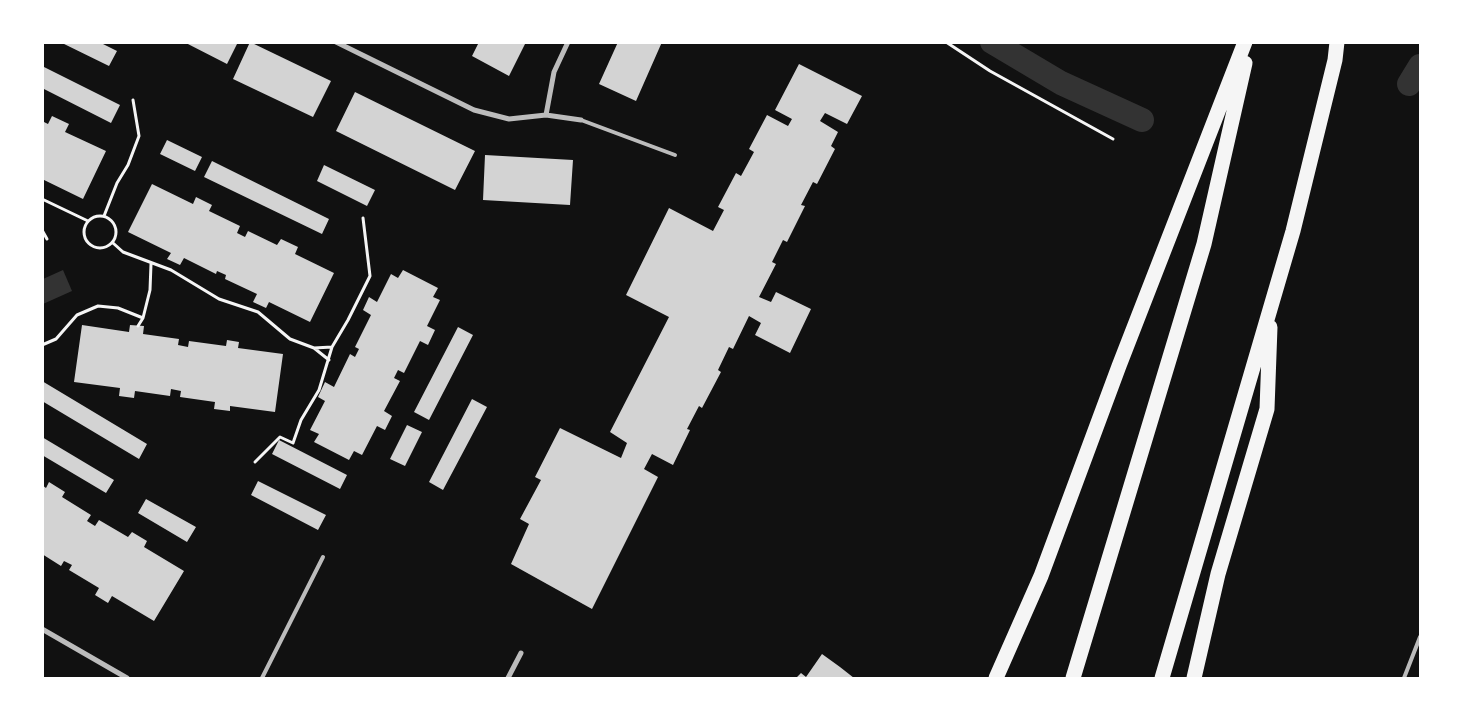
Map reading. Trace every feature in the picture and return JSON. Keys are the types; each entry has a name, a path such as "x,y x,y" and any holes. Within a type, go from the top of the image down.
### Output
{"highway":[{"path":"996,678 1015,640 1041,576 1119,366 1245,42"},
{"path":"1073,678 1204,244 1250,42"},
{"path":"1162,678 1293,231 1335,60 1337,42"},
{"path":"1194,678 1218,574 1267,408 1271,304"}],"street":[{"path":"336,42 474,110 509,119 546,115 581,120"},
{"path":"546,115 554,72 568,42"},
{"path":"42,629 127,678"},
{"path":"508,678 521,653"}],"lane":[{"path":"581,120 675,155"},
{"path":"262,678 324,557"},
{"path":"1404,678 1420,637"}],"path":[{"path":"946,42 990,71 1113,139"},
{"path":"104,216 116,183 128,165 138,136 133,100"},
{"path":"42,199 88,221"},
{"path":"104,216 116,227 116,238 113,243 101,248 90,244 84,234 88,221 94,217 104,216"},
{"path":"255,462 280,437 293,443 301,420 319,390 332,346 348,320 370,276 363,218"},
{"path":"42,230 47,239"},
{"path":"113,243 123,252 171,270 219,299 258,312 290,339 314,348 329,361"},
{"path":"138,326 143,318 150,290 149,280 152,264"},
{"path":"42,345 56,339 77,315 98,306 118,308 143,318"},
{"path":"314,348 332,346"}],"shaded area":[{"path":"63,270 72,291 43,304 43,279"}],"building":[{"path":"60,42 99,42 117,51 109,66"},
{"path":"184,42 238,42 227,64"},
{"path":"250,42 331,81 313,117 233,79"},
{"path":"479,42 526,42 509,76 472,56"},
{"path":"618,42 662,42 636,101 599,84"},
{"path":"799,64 862,96 847,124 825,113 820,121 838,132 831,146 835,149 817,184 813,182 801,205 805,206 787,242 783,240 772,262 776,264 759,297 771,302 776,292 811,309 790,353 755,335 761,323 749,316 733,349 729,347 718,370 721,372 702,408 699,406 687,429 690,430 673,465 652,454 644,469 658,477 592,609 511,564 529,524 520,519 541,480 535,477 560,428 621,458 627,443 610,432 669,317 626,295 669,208 713,231 724,210 718,207 736,173 741,176 754,152 749,149 767,115 788,126 792,119 775,110"},
{"path":"42,66 120,105 111,123 42,88"},
{"path":"355,92 475,151 455,190 336,131"},
{"path":"52,116 69,124 65,132 106,151 83,199 42,179 42,121 48,124"},
{"path":"167,140 202,157 195,171 160,154"},
{"path":"485,155 573,160 570,205 483,200"},
{"path":"212,161 329,219 322,234 204,177"},
{"path":"324,165 375,190 367,206 317,181"},
{"path":"152,184 193,204 196,197 212,205 209,211 240,226 237,233 245,237 248,231 277,245 281,239 298,247 295,254 334,273 310,322 269,302 266,308 253,302 257,294 225,279 226,275 217,271 216,274 184,258 180,265 167,259 171,253 128,232"},
{"path":"403,270 438,288 433,297 440,300 427,326 435,330 428,345 420,341 404,373 398,370 394,378 400,381 384,411 392,416 385,430 377,426 362,455 354,451 349,460 314,442 319,434 310,430 325,401 318,397 325,382 334,387 350,354 355,357 359,349 355,347 371,315 363,310 369,297 377,302 391,274 398,278"},
{"path":"82,325 129,332 130,325 144,326 143,334 179,339 178,345 188,347 189,341 226,346 227,340 239,342 238,348 283,354 275,412 230,406 230,411 214,409 215,402 180,397 181,391 171,389 170,396 135,391 134,398 119,396 120,388 74,382"},
{"path":"458,327 473,335 429,420 414,412"},
{"path":"42,381 147,444 139,459 42,401"},
{"path":"472,399 487,407 443,490 429,482"},
{"path":"407,425 422,432 405,466 390,459"},
{"path":"42,437 114,480 106,493 42,455"},
{"path":"279,440 347,475 340,489 272,454"},
{"path":"258,481 326,515 318,530 251,495"},
{"path":"49,482 65,492 62,497 91,515 87,521 95,526 99,520 128,537 132,532 147,541 144,547 184,571 154,621 112,596 108,603 95,595 99,588 69,570 72,565 64,561 61,566 42,554 42,485 46,488"},
{"path":"146,499 196,527 187,542 138,513"},
{"path":"822,654 854,678 796,678 801,673 806,677"}],"waterway":[{"path":"992,42 1061,83 1142,120"},
{"path":"1409,84 1420,66"}]}
